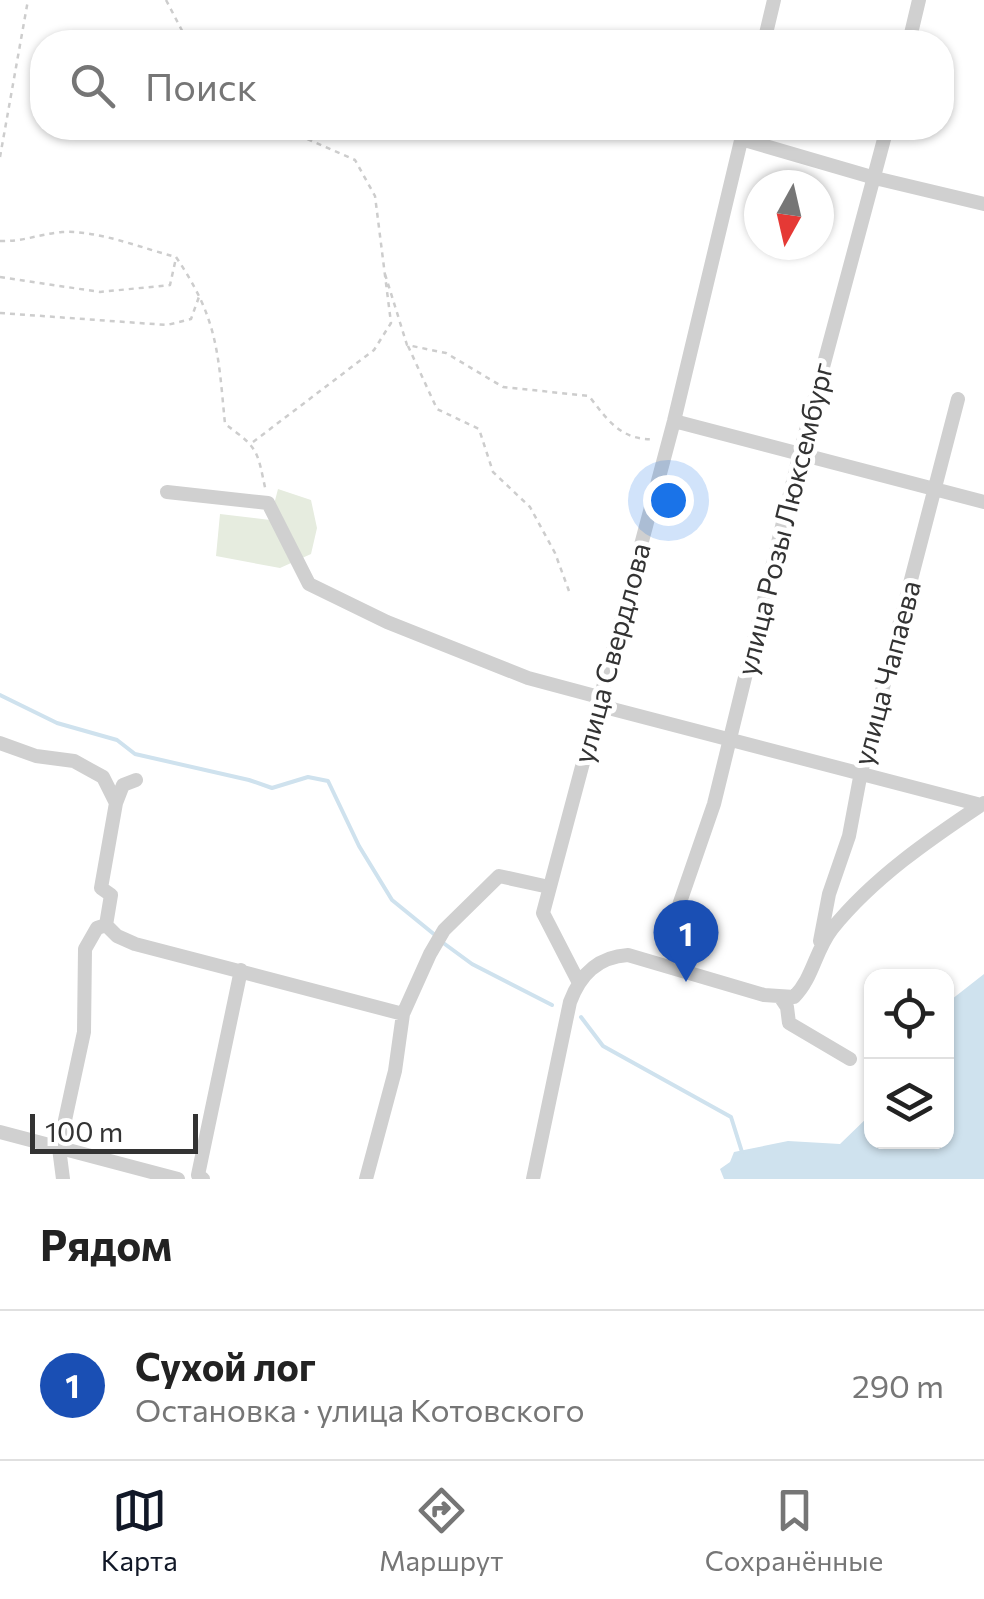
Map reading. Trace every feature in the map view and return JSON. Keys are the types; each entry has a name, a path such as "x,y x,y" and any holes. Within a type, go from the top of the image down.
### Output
{"street":[{"path":"767,30 774,0"},
{"path":"912,30 920,0"},
{"name":"улица Свердлова","path":"578,981 543,914 674,421 741,140"},
{"path":"764,140 875,178 984,204"},
{"name":"улица Розы Люксембург","path":"678,908 714,804 800,453 884,140"},
{"name":"улица Чапаева","path":"818,946 958,399"},
{"path":"674,421 984,502"},
{"path":"167,492 268,503 309,584 387,622 528,678 730,741 982,804"},
{"path":"0,743 36,756 74,761 103,777 116,804"},
{"path":"106,925 111,896 102,888 116,804 124,784 136,780"},
{"path":"532,1179 570,1002 578,981 596,964 628,955 782,998 794,996 804,986 818,946 851,906 913,853 982,804"},
{"path":"366,1179 395,1071 404,1014 444,930 498,876 549,887"},
{"path":"106,925 135,944 404,1014"},
{"path":"63,1179 59,1148 84,1032 86,948 97,928 106,925"},
{"path":"204,1179 198,1175 241,970"},
{"path":"782,998 788,1007 789,1024 850,1059"},
{"path":"0,1132 178,1179"}],"path":[{"path":"0,156 28,0"},
{"path":"166,0 182,30"},
{"path":"252,443 374,350 392,323 375,196 354,160 309,140"},
{"path":"0,242 63,232 176,257 200,293 217,341 224,424 252,443 268,503"},
{"path":"0,277 100,292 170,284 176,257"},
{"path":"384,272 407,345 437,409 479,429 494,472 530,508 555,553 568,591"},
{"path":"0,314 167,326 191,319 200,293"},
{"path":"407,345 446,354 503,388 589,396 614,429 640,440 656,439"}],"shaded area":[{"path":"278,489 311,500 317,528 311,554 280,568 216,556 220,514 270,520"}],"water":[{"path":"984,974 984,1179 724,1179 720,1169 730,1162 734,1152 788,1141 840,1144 864,1121 864,1149 954,1149 954,998"}],"waterway":[{"path":"0,695 57,723 117,740 135,754 272,788 308,777 328,781 359,846 392,900 435,935"},
{"path":"442,942 472,964 552,1005"},
{"path":"581,1017 603,1046 731,1117 742,1152"}],"place":[{"name":"Сухой лог","path":"686,982"}]}
